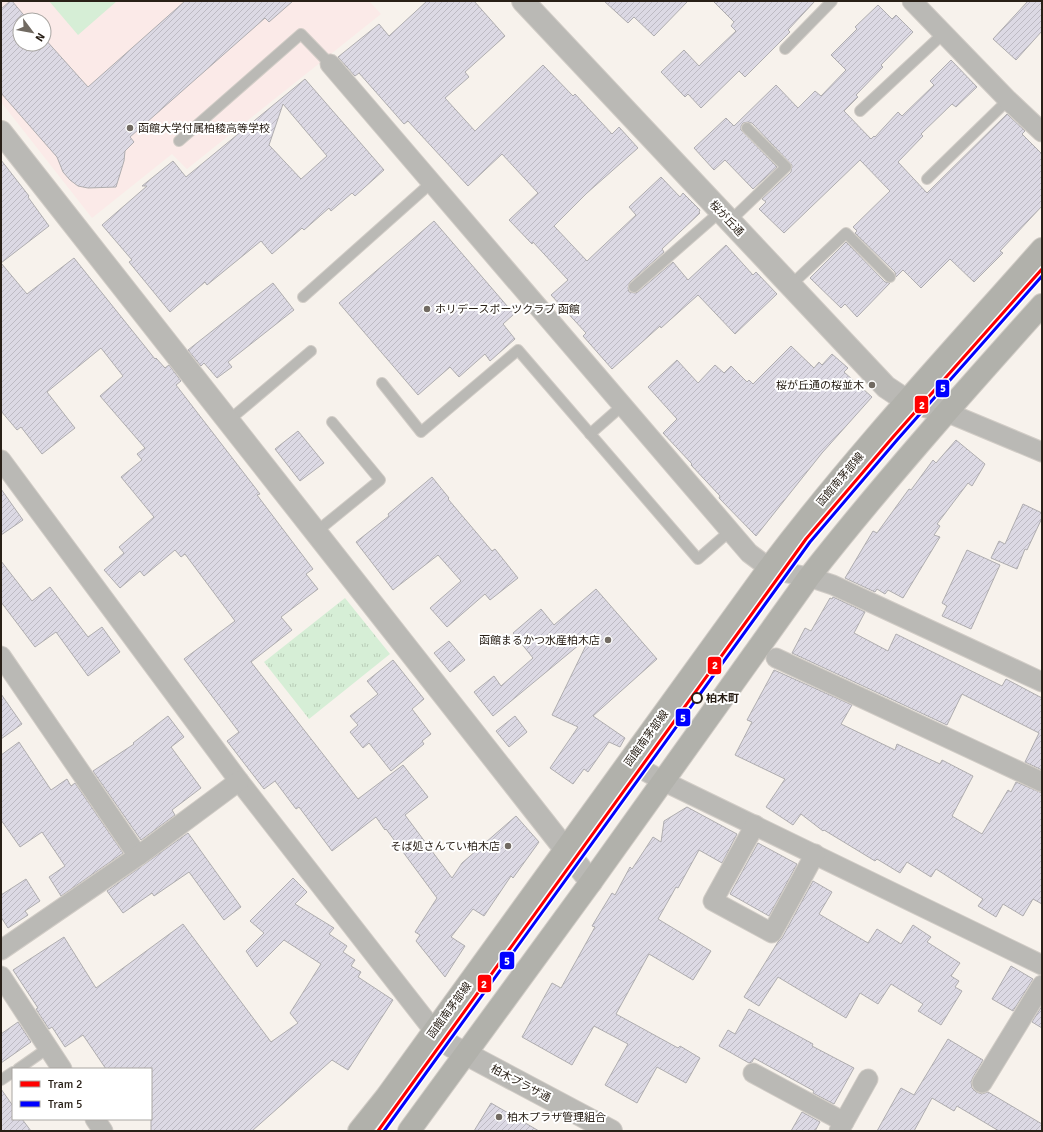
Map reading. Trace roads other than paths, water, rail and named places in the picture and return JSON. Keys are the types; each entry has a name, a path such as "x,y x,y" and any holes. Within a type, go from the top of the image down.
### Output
{"main road":[{"name":"函館南茅部線","path":"359,1131 434,1031 802,524 907,401 1042,249"},
{"path":"409,1131 591,882 809,577 946,412 1042,305"}],"street":[{"name":"桜が丘通","path":"523,1 886,387 907,401 946,412"},
{"path":"912,1 1008,100 1042,132"},
{"path":"330,64 748,553 769,568 809,577 833,585 1042,682"},
{"path":"1,132 591,882"},
{"path":"946,412 1042,452"},
{"path":"1,460 239,781 434,1031"},
{"path":"1,656 138,856"},
{"path":"776,658 1042,782"},
{"path":"629,762 663,781 1042,965"},
{"path":"1,950 138,856 239,781"},
{"path":"755,825 713,901 772,933 815,854"},
{"path":"1,976 61,1068"},
{"path":"982,1083 1042,985"},
{"name":"柏木プラザ通","path":"434,1031 444,1041 466,1054 611,1131"},
{"path":"753,1074 842,1126 868,1079"},
{"path":"96,1120 103,1131"}],"lane":[{"path":"785,49 832,1"},
{"path":"860,110 944,33"},
{"path":"179,141 301,34 330,64"},
{"path":"927,179 1008,100"},
{"path":"634,287 786,167 747,128"},
{"path":"303,297 431,182"},
{"path":"791,285 846,233 890,277"},
{"path":"382,383 421,432 518,350 698,559 730,531"},
{"path":"228,421 311,351"},
{"path":"590,434 623,405"},
{"path":"316,532 380,480 332,422"},
{"path":"19,1068 48,1048"},
{"path":"1,1080 12,1073"}],"tram line":[{"name":"2","path":"378,1131 806,539 893,437 1042,269"},
{"name":"5","path":"384,1131 810,542 897,440 1042,276"}],"place":[{"name":"函館大学付属柏稜高等学校","path":"130,128"},
{"name":"ホリデースポーツクラブ 函館","path":"427,309"},
{"name":"桜が丘通の桜並木","path":"872,385"},
{"name":"函館まるかつ水産柏木店","path":"608,640"},
{"name":"柏木町","path":"697,698"},
{"name":"そば処さんてい柏木店","path":"508,846"},
{"name":"柏木プラザ管理組合","path":"499,1117"}]}
